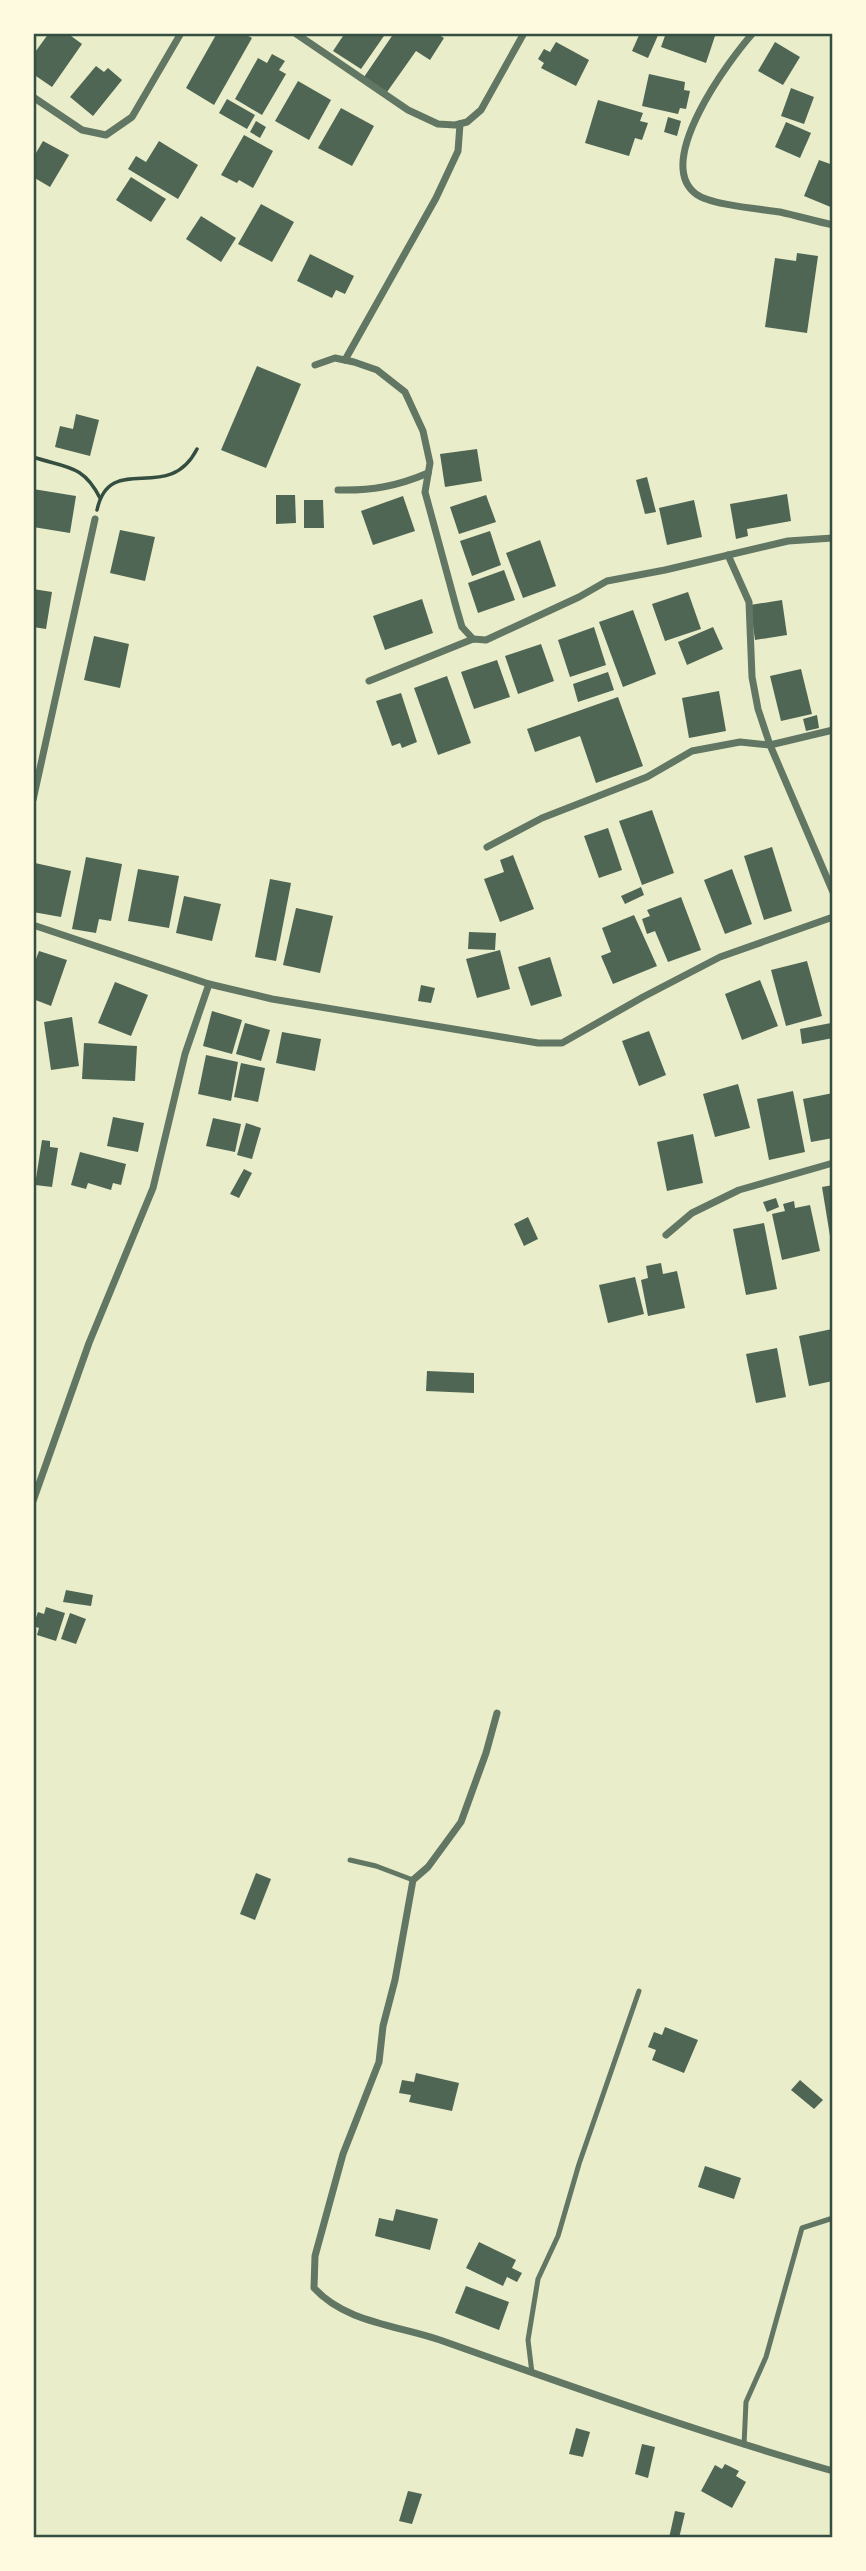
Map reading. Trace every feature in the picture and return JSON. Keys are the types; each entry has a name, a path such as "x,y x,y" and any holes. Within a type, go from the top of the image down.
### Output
{"street":[{"path":"33,97 82,130 106,135 132,117 181,33"},
{"path":"295,33 408,110 438,124 467,122 481,110 524,33"},
{"path":"752,33 729,61 686,143 683,166 687,182 696,194 716,201 833,225"},
{"path":"345,360 436,198 458,151 460,124"},
{"path":"315,365 335,358 345,360 377,370 405,392 423,431 429,463 425,492 462,627 472,639"},
{"path":"338,490 382,488 411,481 428,472"},
{"path":"33,800 95,519"},
{"path":"369,681 472,639 486,640 579,597 607,581 788,541 833,538"},
{"path":"728,555 743,583 749,602 752,677 758,709 770,745 833,892"},
{"path":"487,848 542,818 647,776 692,751 740,742 770,745 833,730"},
{"path":"33,925 209,985 272,999 538,1043 562,1043 720,957 833,917"},
{"path":"33,1501 89,1343 153,1188 185,1054 209,985"},
{"path":"666,1235 692,1213 739,1191 833,1163"},
{"path":"497,1713 461,1822 428,1867 413,1880 395,1980 383,2026 379,2063 343,2154 315,2256 314,2288 324,2299 354,2316 431,2337 744,2445 833,2472"}],"lane":[{"path":"350,1860 376,1866 413,1880"},
{"path":"532,2373 528,2340 538,2279 558,2236 579,2164 639,1991"},
{"path":"744,2445 746,2402 766,2357 802,2228 833,2218"}],"path":[{"path":"95,519 100,498 113,482 122,478 157,480 168,477 182,470 197,449"},
{"path":"33,457 80,471 92,482 100,498"}],"building":[{"path":"49,33 67,33 82,44 52,87 33,74 33,55"},
{"path":"217,33 243,33 252,38 214,105 186,88"},
{"path":"345,33 386,33 361,69 333,51"},
{"path":"394,33 436,33 444,38 430,60 416,51 387,92 364,77"},
{"path":"640,33 659,33 648,58 632,51"},
{"path":"666,33 716,33 706,63 661,47"},
{"path":"556,42 589,60 576,86 541,68 544,63 538,59 544,49 550,52"},
{"path":"775,42 800,57 783,85 758,71"},
{"path":"272,54 285,61 279,70 286,74 262,115 235,99 258,58 267,63"},
{"path":"96,66 104,72 108,68 122,80 93,116 70,97"},
{"path":"649,74 685,82 684,90 690,91 686,109 680,108 678,114 642,106"},
{"path":"298,81 331,100 309,140 275,121"},
{"path":"791,88 814,97 804,124 781,116"},
{"path":"227,99 255,115 247,129 219,113"},
{"path":"598,100 643,113 640,121 648,123 642,140 635,138 629,156 585,143"},
{"path":"341,108 374,126 352,166 318,148"},
{"path":"668,117 681,121 677,136 664,132"},
{"path":"256,121 266,127 260,138 250,132"},
{"path":"786,122 811,133 800,158 775,147"},
{"path":"244,135 273,151 253,188 239,180 237,183 221,175"},
{"path":"43,141 69,155 50,187 33,177 33,158"},
{"path":"159,141 198,165 178,199 128,169 136,156 146,162"},
{"path":"819,160 833,165 833,208 804,196"},
{"path":"131,177 166,199 151,222 116,200"},
{"path":"261,204 294,222 272,262 238,244"},
{"path":"201,216 236,238 221,262 186,239"},
{"path":"797,253 818,256 807,333 765,327 775,258 796,261"},
{"path":"310,254 354,276 345,294 336,290 332,298 297,281"},
{"path":"257,366 301,384 266,468 221,450"},
{"path":"76,414 99,420 90,456 55,447 60,426 73,429"},
{"path":"477,449 482,481 445,487 440,454"},
{"path":"647,477 656,512 645,514 636,480"},
{"path":"33,489 76,496 70,533 33,527"},
{"path":"787,494 791,521 747,529 748,536 736,539 730,504"},
{"path":"276,495 295,495 296,523 276,524"},
{"path":"486,495 496,522 459,534 450,507"},
{"path":"403,496 415,531 373,545 361,511"},
{"path":"304,500 323,500 324,528 304,528"},
{"path":"694,500 702,537 667,545 659,508"},
{"path":"120,530 155,537 145,581 110,573"},
{"path":"490,531 501,565 472,576 460,541"},
{"path":"540,540 556,586 523,598 506,553"},
{"path":"504,570 515,600 478,613 468,583"},
{"path":"33,589 52,592 46,629 33,627"},
{"path":"688,592 701,629 665,641 652,604"},
{"path":"422,599 433,633 385,650 373,616"},
{"path":"782,600 787,635 755,640 750,605"},
{"path":"633,610 656,674 623,687 599,622"},
{"path":"594,627 606,665 570,677 558,640"},
{"path":"713,627 723,649 687,665 678,642"},
{"path":"94,636 129,644 120,688 84,680"},
{"path":"541,644 554,681 518,694 505,656"},
{"path":"497,660 510,697 474,709 461,672"},
{"path":"801,669 812,714 781,721 770,676"},
{"path":"608,672 614,690 578,702 573,684"},
{"path":"447,676 471,743 438,755 414,688"},
{"path":"719,691 726,731 689,738 682,698"},
{"path":"401,693 417,742 402,748 400,743 392,746 376,701"},
{"path":"618,697 643,766 596,783 580,736 535,752 527,729"},
{"path":"817,715 819,728 806,731 803,719"},
{"path":"652,810 674,873 642,885 619,821"},
{"path":"608,828 622,870 599,878 584,836"},
{"path":"772,847 792,911 764,920 744,856"},
{"path":"513,855 534,909 500,922 484,879 504,872 500,860"},
{"path":"86,857 122,864 111,921 99,919 96,933 72,929"},
{"path":"35,863 71,871 61,917 33,912"},
{"path":"138,869 179,876 169,928 128,921"},
{"path":"732,869 752,924 725,934 704,880"},
{"path":"270,879 291,883 276,961 255,957"},
{"path":"641,887 644,895 625,904 621,896"},
{"path":"184,896 221,904 212,941 176,933"},
{"path":"681,897 701,950 668,962 655,931 647,934 642,919 650,916 647,910"},
{"path":"296,908 333,916 320,973 283,965"},
{"path":"634,915 657,966 613,984 601,956 611,952 602,928"},
{"path":"469,932 496,933 495,950 468,949"},
{"path":"500,950 510,989 477,998 466,959"},
{"path":"39,951 67,960 51,1006 33,999 33,967"},
{"path":"550,957 562,996 531,1006 518,967"},
{"path":"807,961 822,1016 786,1026 771,970"},
{"path":"760,980 778,1026 742,1040 725,994"},
{"path":"115,982 148,995 131,1036 98,1023"},
{"path":"421,985 435,988 431,1003 418,1001"},
{"path":"212,1011 242,1020 232,1054 203,1046"},
{"path":"72,1017 79,1066 51,1070 44,1022"},
{"path":"245,1023 270,1030 261,1061 236,1054"},
{"path":"831,1023 833,1038 802,1044 800,1029"},
{"path":"649,1031 666,1075 639,1086 622,1041"},
{"path":"282,1032 321,1039 315,1071 276,1063"},
{"path":"84,1043 137,1046 135,1081 82,1079"},
{"path":"206,1055 238,1062 231,1101 198,1094"},
{"path":"241,1063 265,1068 258,1102 234,1097"},
{"path":"738,1084 750,1128 715,1137 703,1094"},
{"path":"793,1091 805,1152 769,1160 757,1099"},
{"path":"833,1093 833,1138 811,1142 803,1099"},
{"path":"113,1117 144,1123 138,1152 107,1146"},
{"path":"213,1118 241,1124 235,1152 206,1146"},
{"path":"246,1123 261,1128 252,1159 237,1155"},
{"path":"693,1134 703,1183 667,1191 657,1142"},
{"path":"42,1140 50,1141 50,1147 58,1148 52,1187 35,1185"},
{"path":"80,1152 126,1164 121,1185 113,1183 111,1190 88,1183 86,1189 71,1185"},
{"path":"244,1169 252,1173 239,1198 230,1194"},
{"path":"833,1185 833,1235 830,1236 822,1187"},
{"path":"776,1198 779,1207 767,1212 763,1202"},
{"path":"794,1201 795,1208 810,1205 820,1251 782,1260 772,1214 785,1211 783,1204"},
{"path":"528,1217 538,1239 524,1246 514,1224"},
{"path":"764,1223 777,1289 746,1295 733,1229"},
{"path":"661,1263 663,1274 677,1271 685,1308 648,1316 641,1280 648,1278 646,1266"},
{"path":"635,1277 644,1314 608,1323 599,1285"},
{"path":"832,1329 833,1381 809,1386 799,1336"},
{"path":"777,1348 786,1397 756,1403 746,1354"},
{"path":"427,1371 474,1373 474,1393 426,1391"},
{"path":"66,1590 93,1595 91,1606 63,1602"},
{"path":"46,1607 65,1613 56,1641 37,1635 39,1628 33,1626 38,1612 44,1614"},
{"path":"70,1613 86,1619 76,1644 61,1639"},
{"path":"256,1873 271,1879 255,1920 240,1914"},
{"path":"665,2027 698,2040 684,2073 652,2060 656,2050 648,2047 654,2032 662,2035"},
{"path":"416,2073 459,2083 452,2111 409,2102 411,2095 399,2093 402,2080 414,2082"},
{"path":"800,2080 823,2100 814,2109 791,2090"},
{"path":"705,2166 741,2178 734,2199 698,2187"},
{"path":"396,2209 438,2219 430,2250 375,2236 379,2218 393,2221"},
{"path":"479,2242 516,2260 512,2268 522,2273 517,2282 507,2277 503,2286 466,2268"},
{"path":"466,2286 509,2302 499,2330 455,2313"},
{"path":"576,2428 590,2432 583,2457 569,2454"},
{"path":"642,2444 655,2447 648,2478 635,2474"},
{"path":"725,2464 739,2471 736,2476 746,2482 732,2508 701,2491 715,2465 722,2469"},
{"path":"408,2491 422,2494 412,2524 399,2521"},
{"path":"675,2511 685,2513 679,2538 669,2538"}]}
